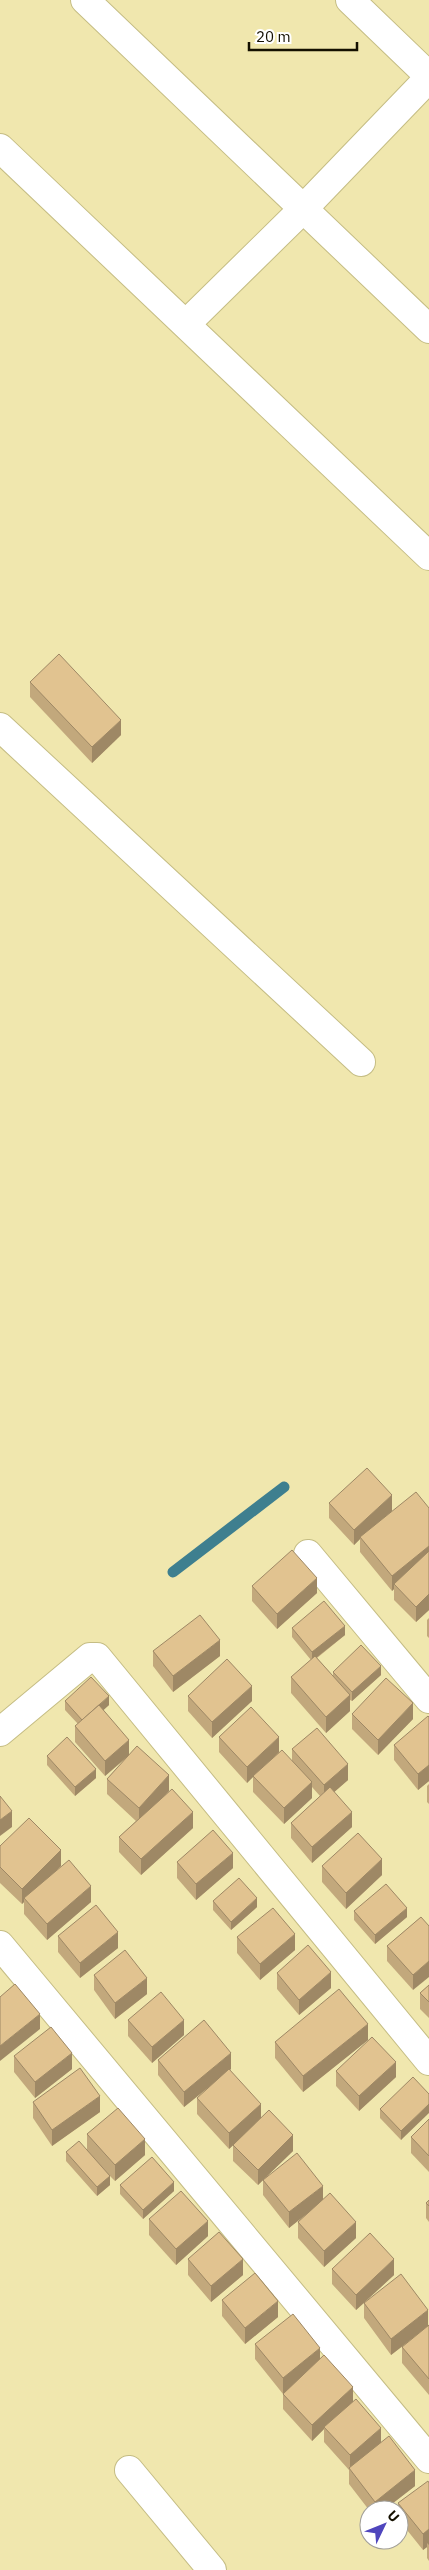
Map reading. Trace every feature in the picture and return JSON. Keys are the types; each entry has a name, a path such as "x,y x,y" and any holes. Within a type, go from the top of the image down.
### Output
{"street":[{"path":"85,0 429,329"},
{"path":"186,324 303,209 429,77 350,0"},
{"path":"0,148 429,556"},
{"path":"0,726 361,1062"},
{"path":"308,1554 429,1699"},
{"path":"0,1732 90,1657 97,1657 429,2061"},
{"path":"0,1944 429,2459"},
{"path":"129,2470 212,2570"}],"building":[{"path":"59,654 121,720 92,747 30,682"},
{"path":"367,1468 392,1495 354,1530 329,1503"},
{"path":"416,1492 429,1508 429,1546 392,1576 360,1537"},
{"path":"292,1550 317,1578 277,1614 252,1586"},
{"path":"429,1551 429,1594 416,1607 394,1584"},
{"path":"324,1601 345,1626 312,1652 292,1628"},
{"path":"200,1615 220,1640 173,1676 153,1651"},
{"path":"361,1645 381,1666 352,1692 333,1672"},
{"path":"315,1656 350,1695 326,1717 291,1677"},
{"path":"227,1659 252,1686 212,1722 188,1696"},
{"path":"91,1677 109,1696 82,1720 65,1701"},
{"path":"386,1678 413,1703 378,1740 352,1714"},
{"path":"99,1705 129,1740 105,1761 75,1726"},
{"path":"251,1707 279,1737 247,1767 219,1737"},
{"path":"428,1716 429,1765 418,1774 394,1745"},
{"path":"317,1728 348,1764 324,1785 292,1749"},
{"path":"67,1737 96,1769 75,1787 47,1756"},
{"path":"137,1746 169,1775 139,1808 107,1779"},
{"path":"282,1750 312,1782 284,1808 253,1776"},
{"path":"330,1787 352,1812 312,1847 291,1823"},
{"path":"172,1789 193,1812 141,1859 119,1837"},
{"path":"0,1796 12,1811 0,1820"},
{"path":"29,1818 61,1850 22,1889 0,1867 0,1846"},
{"path":"213,1830 233,1853 196,1884 177,1862"},
{"path":"358,1833 382,1859 346,1893 322,1866"},
{"path":"69,1860 91,1886 47,1924 24,1898"},
{"path":"239,1878 257,1898 231,1922 213,1901"},
{"path":"386,1884 407,1908 375,1935 354,1911"},
{"path":"96,1905 118,1932 80,1963 58,1936"},
{"path":"273,1908 295,1934 260,1964 237,1937"},
{"path":"421,1917 429,1926 429,1961 413,1975 387,1946"},
{"path":"308,1945 331,1972 299,2000 277,1973"},
{"path":"125,1950 147,1978 115,2003 94,1975"},
{"path":"15,1984 40,2014 0,2046 0,1997"},
{"path":"429,1985 429,2002 420,1993"},
{"path":"339,1989 368,2024 303,2076 275,2042"},
{"path":"161,1992 184,2020 152,2047 128,2020"},
{"path":"204,2020 231,2053 184,2092 158,2060"},
{"path":"51,2027 72,2053 35,2082 14,2056"},
{"path":"372,2037 396,2062 359,2096 336,2071"},
{"path":"80,2068 100,2096 52,2130 33,2102"},
{"path":"229,2069 261,2104 229,2133 197,2098"},
{"path":"413,2077 429,2094 429,2104 401,2131 380,2109"},
{"path":"118,2108 145,2139 115,2165 87,2134"},
{"path":"269,2110 293,2135 258,2170 233,2145"},
{"path":"429,2119 429,2156 411,2137"},
{"path":"79,2141 110,2176 97,2187 66,2152"},
{"path":"297,2153 323,2186 289,2212 263,2180"},
{"path":"152,2157 174,2182 143,2210 120,2185"},
{"path":"181,2191 208,2221 176,2249 149,2219"},
{"path":"330,2193 356,2222 324,2251 298,2222"},
{"path":"219,2232 243,2259 211,2286 188,2259"},
{"path":"370,2233 394,2259 356,2295 332,2269"},
{"path":"255,2273 278,2301 245,2328 222,2300"},
{"path":"401,2274 428,2310 391,2339 364,2303"},
{"path":"293,2314 320,2348 283,2378 255,2344"},
{"path":"429,2325 429,2379 402,2347"},
{"path":"324,2355 353,2387 312,2425 283,2394"},
{"path":"356,2399 381,2428 350,2455 324,2427"},
{"path":"389,2436 415,2470 378,2500 373,2500 349,2468"},
{"path":"428,2481 429,2529 423,2534 409,2517 409,2500 402,2500"}],"waterway":[{"path":"173,1572 284,1487"}]}
